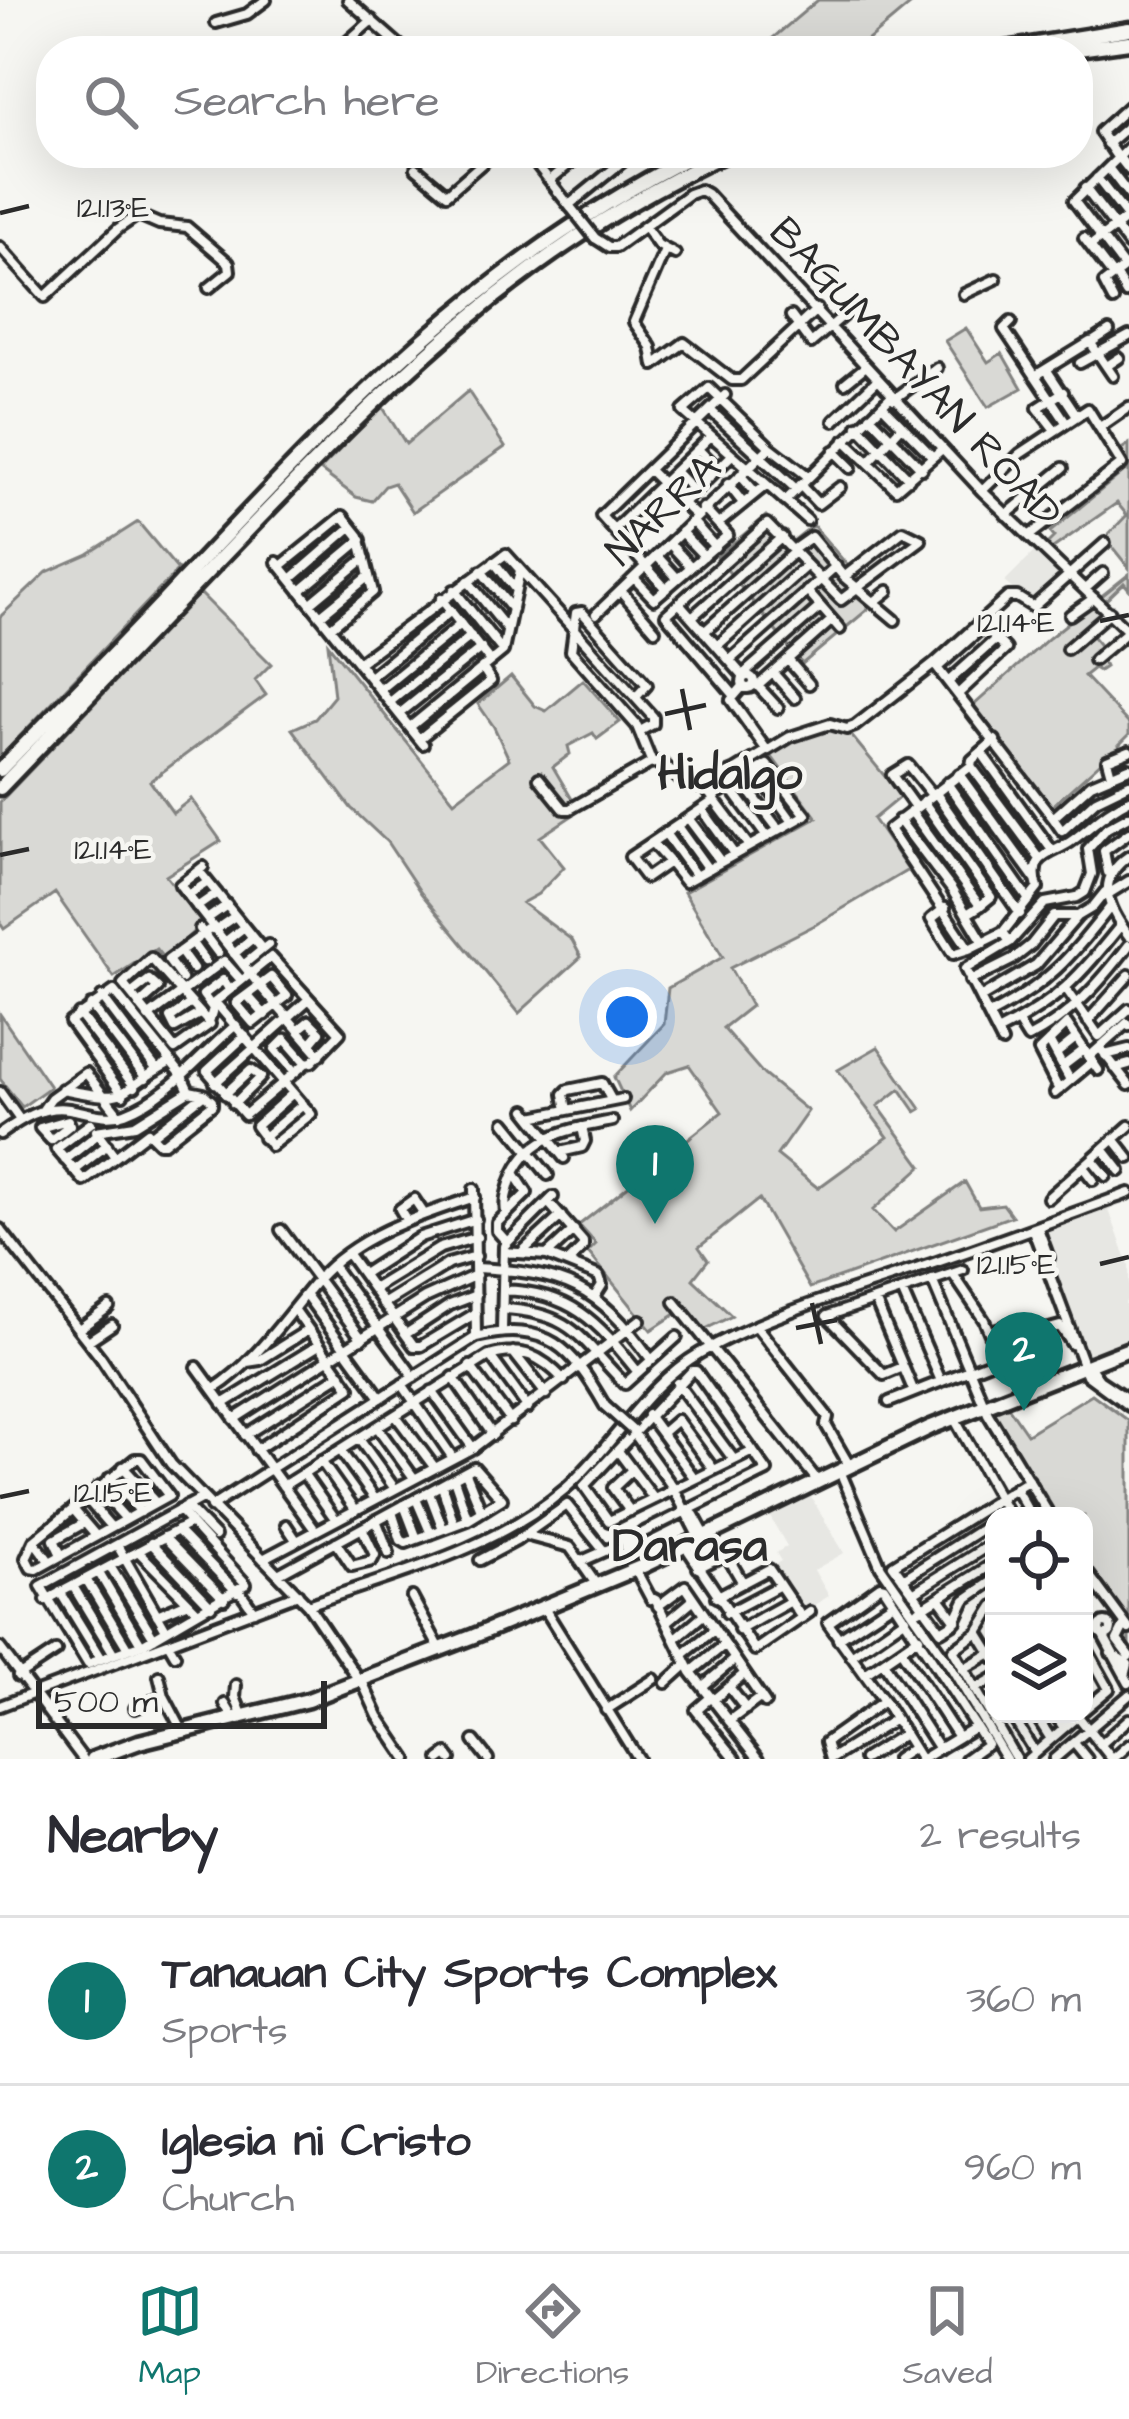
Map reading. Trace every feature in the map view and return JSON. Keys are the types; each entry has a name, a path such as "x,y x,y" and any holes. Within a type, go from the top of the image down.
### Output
{"highway":[{"path":"1086,36 1129,29"},
{"path":"1093,47 1129,42"},
{"path":"0,770 318,438 418,342 502,273 575,222 671,168"},
{"path":"0,788 424,352 580,234 697,168"},
{"path":"93,1759 240,1720 440,1649 635,1569 954,1418 1129,1349"}],"street":[{"path":"216,23 247,14 266,0"},
{"path":"348,0 390,36"},
{"path":"354,36 372,20"},
{"path":"1129,106 1100,131 1129,170"},
{"path":"1107,144 1129,125"},
{"path":"1113,300 1104,283 1127,266 1074,201 1129,147"},
{"path":"416,168 447,194 477,168"},
{"path":"540,168 571,207 616,168"},
{"path":"550,180 565,168"},
{"path":"1108,169 1129,195"},
{"path":"1097,178 1128,217 1087,242 1126,292"},
{"path":"1084,188 1129,244"},
{"name":"BAGUMBAYAN ROAD","path":"571,207 595,238 616,247 700,190 817,309 892,398 982,491 1128,631"},
{"path":"0,248 45,297 138,215 159,224 187,227 229,263 230,271 209,288"},
{"path":"645,226 665,250 675,254"},
{"path":"665,250 634,322 651,347 654,365 685,343 736,381 756,369 817,309"},
{"path":"964,294 996,279"},
{"path":"790,316 812,343 852,308"},
{"path":"1011,322 1004,329 1066,422"},
{"path":"1035,376 1109,331"},
{"path":"1080,363 1129,336"},
{"path":"1092,342 1113,376"},
{"path":"1107,366 1119,358"},
{"path":"845,383 866,366"},
{"path":"784,501 882,405 937,368"},
{"path":"1046,368 1076,414"},
{"path":"835,421 877,380"},
{"path":"755,492 731,455 683,411 709,388 809,477"},
{"path":"1055,430 1038,408 1063,392"},
{"path":"666,590 601,516 723,398"},
{"path":"882,405 933,458"},
{"path":"1100,427 1129,407"},
{"path":"710,410 818,504 839,487"},
{"path":"982,491 1020,454 1088,410 1122,464 1029,536"},
{"path":"870,416 922,469"},
{"path":"858,426 909,479"},
{"path":"869,462 902,426"},
{"path":"614,530 711,436"},
{"path":"845,440 896,489 942,449"},
{"name":"NARRA","path":"596,614 770,447"},
{"path":"698,449 718,470"},
{"path":"834,451 851,468"},
{"path":"683,503 731,455"},
{"path":"685,461 706,481"},
{"path":"1006,515 1063,468"},
{"path":"634,578 654,599 728,535 718,524 697,515 650,471"},
{"path":"675,471 695,492"},
{"path":"742,472 807,520"},
{"path":"728,484 742,503"},
{"path":"718,524 765,486"},
{"path":"716,497 730,513"},
{"path":"697,515 715,547"},
{"path":"330,628 373,592 361,540 340,516 279,564 320,616 370,677 389,702 410,727 421,742 490,681 481,648 441,599"},
{"path":"734,695 665,619 679,603 767,524 841,600 921,540 903,531 844,577"},
{"path":"291,579 351,526"},
{"path":"681,532 704,556"},
{"path":"692,617 782,537"},
{"path":"704,632 812,538 844,577 892,618 901,606"},
{"path":"300,591 361,540"},
{"path":"936,666 1008,597 1033,607 1105,543"},
{"path":"670,544 691,567"},
{"path":"358,663 506,554 653,717 653,724 640,731"},
{"path":"657,556 677,578"},
{"path":"310,603 365,558"},
{"path":"494,562 516,590"},
{"path":"717,646 808,565"},
{"path":"730,661 836,566"},
{"path":"410,727 503,651 520,568"},
{"path":"481,571 512,609"},
{"path":"1085,589 1103,573"},
{"path":"320,616 369,575"},
{"path":"468,581 507,629"},
{"path":"454,590 503,651"},
{"path":"621,591 655,630"},
{"path":"807,591 840,629"},
{"path":"874,602 888,591"},
{"path":"1070,615 1094,598"},
{"path":"679,603 778,708"},
{"path":"750,681 747,671 820,607"},
{"path":"370,677 451,611"},
{"path":"635,697 647,686 582,612 576,613 571,651 640,731 652,763"},
{"path":"1067,649 1110,612"},
{"path":"766,749 731,700 750,681 773,673 832,620"},
{"path":"380,690 461,624"},
{"path":"539,778 564,809 652,763 661,762 686,785 703,785 766,749 825,725 855,726 987,626 1006,652 958,694"},
{"path":"1094,660 1128,631"},
{"path":"389,702 471,636"},
{"path":"948,682 997,638"},
{"path":"399,714 481,648"},
{"path":"788,660 809,684"},
{"path":"936,666 1070,844"},
{"path":"773,673 795,698"},
{"path":"969,950 945,908 889,832 995,740"},
{"path":"1112,775 1107,760 1129,751"},
{"path":"981,752 1051,849"},
{"path":"652,843 669,862 685,882 806,814 767,765 630,857 646,878 669,862"},
{"path":"980,906 923,801 906,765 892,777 923,801 1003,887 1019,914"},
{"path":"970,766 1040,860"},
{"path":"1053,818 1091,784 1129,768"},
{"path":"756,771 793,822"},
{"path":"945,908 931,919 953,954 1003,932 1038,888 959,774"},
{"path":"741,780 779,830"},
{"path":"947,783 1029,901"},
{"path":"1062,831 1096,800 1129,784"},
{"path":"703,785 749,846"},
{"path":"730,787 767,837"},
{"path":"1035,879 1040,860 1051,849 1070,844 1106,812 1129,800"},
{"path":"923,801 992,897"},
{"path":"702,809 734,854"},
{"path":"1129,816 1107,828 1088,849 1092,874 1085,892 1046,904 1010,942 966,968 999,1037 1067,991 1126,930 1109,902 1104,851 1129,833"},
{"path":"688,818 721,862"},
{"path":"898,820 984,943"},
{"path":"676,826 708,869"},
{"path":"665,833 696,876"},
{"path":"1108,873 1129,856"},
{"path":"244,973 180,885 201,869 265,947 244,973 229,989 223,980 203,995 236,1025 303,1104 311,1116 272,1147 256,1126 293,1093"},
{"path":"989,1016 1056,973 1129,881"},
{"path":"188,895 208,882"},
{"path":"967,914 1003,887"},
{"path":"197,907 217,893"},
{"path":"980,998 1036,965 1078,916 1109,902 1129,906"},
{"path":"212,926 226,905"},
{"path":"182,979 168,961 202,931 236,916"},
{"path":"970,981 1012,960 1054,916 1078,916"},
{"path":"225,943 244,927"},
{"path":"202,931 218,953"},
{"path":"1003,932 1010,942"},
{"path":"234,954 254,938"},
{"path":"191,943 205,961"},
{"path":"1018,1022 1029,1038 1092,993 1129,945"},
{"path":"180,951 194,969"},
{"path":"244,973 271,957 340,1033 246,1115 207,1069 245,1036"},
{"path":"210,1025 174,1049 124,980 153,958 199,1014 225,1034"},
{"path":"148,1017 225,961 259,986 298,1030 309,1022 320,1032 310,1044 320,1055"},
{"path":"1088,1021 1129,975"},
{"path":"131,994 153,981 158,992 140,1005"},
{"path":"259,986 247,994 265,1015 276,1005"},
{"path":"123,1095 70,1022 110,991 181,1074 189,1091"},
{"path":"1067,991 1100,1036 1129,1009"},
{"path":"102,997 157,1070"},
{"path":"215,1083 310,999"},
{"path":"191,1003 170,1018 175,1028 199,1014"},
{"path":"213,1044 214,1004"},
{"path":"91,1005 146,1078"},
{"path":"79,1014 135,1087"},
{"path":"1091,1060 1067,1024 1039,1051 1057,1091 1103,1052 1127,1023 1129,1026"},
{"path":"1,1131 42,1109 61,1106 118,1113 134,1107 181,1074 236,1025"},
{"path":"1103,1052 1128,1049 1117,1033"},
{"path":"1056,1054 1076,1038"},
{"path":"296,1072 276,1047 286,1039 306,1063"},
{"path":"1049,1041 1070,1080"},
{"path":"1103,1052 1129,1085"},
{"path":"1063,1066 1091,1060"},
{"path":"62,1089 107,1098 123,1095 170,1063"},
{"path":"1115,1068 1129,1064"},
{"path":"225,1094 251,1070 260,1077 234,1105"},
{"path":"42,1109 88,1073 118,1113"},
{"path":"76,1079 86,1094"},
{"path":"567,1110 564,1094 568,1090 602,1083 618,1100 567,1110 529,1113 562,1155 582,1147 582,1127"},
{"path":"189,1091 204,1094 84,1181 56,1149 95,1129 142,1121 189,1091"},
{"path":"0,1092 4,1106 19,1118"},
{"path":"61,1106 68,1120"},
{"path":"134,1107 142,1121"},
{"path":"81,1110 115,1157"},
{"path":"506,1212 518,1161 547,1136 612,1121"},
{"path":"505,1122 548,1175"},
{"path":"1048,1198 1077,1179 1082,1167 1128,1129"},
{"path":"1114,1139 1129,1158"},
{"path":"74,1171 106,1145"},
{"path":"1103,1149 1120,1171"},
{"path":"1092,1159 1106,1176"},
{"path":"1082,1167 1093,1180"},
{"path":"506,1241 496,1227 527,1192 514,1173"},
{"path":"214,1389 247,1362 332,1265 407,1221 474,1193 476,1337"},
{"path":"1129,1195 1034,1233 1090,1380 1129,1403"},
{"path":"308,1605 464,1548 518,1522 585,1470 670,1375 711,1348 1129,1195"},
{"path":"407,1221 400,1209 414,1199 424,1214"},
{"path":"502,1330 506,1241 551,1200 584,1244 568,1262"},
{"path":"522,1252 561,1216"},
{"path":"363,1274 420,1238 476,1219"},
{"path":"0,1228 88,1341 173,1466 308,1605 407,1759"},
{"path":"281,1230 362,1339"},
{"path":"547,1255 574,1230"},
{"path":"373,1288 440,1248 477,1237"},
{"path":"504,1252 547,1255 568,1262 603,1280 595,1296"},
{"path":"348,1254 414,1346 476,1313"},
{"path":"383,1304 448,1264 476,1256"},
{"path":"332,1265 414,1377"},
{"path":"235,1419 476,1271 535,1272 595,1296 650,1358"},
{"path":"903,1367 884,1375 827,1316 958,1272 1000,1358"},
{"path":"932,1280 985,1406 1045,1507"},
{"path":"503,1290 530,1291 585,1313 638,1371"},
{"path":"902,1291 941,1381"},
{"path":"306,1294 381,1398"},
{"path":"406,1334 450,1305 476,1295"},
{"path":"874,1300 914,1392"},
{"path":"675,1302 817,1480"},
{"path":"79,1329 109,1307"},
{"path":"256,1450 346,1394 350,1385 294,1309"},
{"path":"502,1309 554,1317 574,1328 625,1384 672,1337"},
{"path":"262,1558 473,1448 640,1320"},
{"path":"989,1332 1013,1323"},
{"path":"88,1341 112,1324"},
{"path":"757,1328 828,1417 826,1425 881,1567 1006,1759"},
{"path":"1035,1334 1064,1328 1085,1364"},
{"path":"247,1362 260,1360 308,1330"},
{"path":"211,1508 476,1337 502,1330 543,1337 563,1346 582,1365 605,1406 633,1432 702,1536"},
{"path":"223,1404 319,1345"},
{"path":"889,1402 1028,1347"},
{"path":"283,1486 490,1356 512,1351 539,1357 564,1380"},
{"path":"512,1351 545,1394"},
{"path":"490,1356 528,1408"},
{"path":"470,1366 511,1421"},
{"path":"197,1367 315,1530"},
{"path":"642,1533 767,1472 753,1451 696,1371 677,1383 584,1486 609,1521 753,1451"},
{"path":"245,1435 341,1374"},
{"path":"452,1377 493,1435"},
{"path":"677,1383 734,1460"},
{"path":"402,1384 454,1458"},
{"path":"432,1390 473,1448"},
{"path":"648,1415 695,1479"},
{"path":"396,1416 435,1468"},
{"path":"954,1418 1002,1507"},
{"path":"662,1432 677,1420 713,1470"},
{"path":"377,1427 414,1478"},
{"path":"359,1439 395,1489"},
{"path":"340,1450 375,1499"},
{"path":"619,1451 654,1499"},
{"path":"138,1459 157,1479 169,1494 31,1568 26,1558 34,1541 123,1467 138,1459"},
{"path":"321,1461 356,1509"},
{"path":"157,1479 173,1466"},
{"path":"123,1467 156,1503"},
{"path":"278,1574 474,1467 502,1499 468,1520 403,1542 392,1512"},
{"path":"630,1511 613,1488 632,1470"},
{"path":"466,1472 481,1510"},
{"path":"303,1473 336,1520"},
{"path":"110,1478 141,1512"},
{"path":"454,1479 468,1520"},
{"path":"966,1759 987,1746 919,1637 913,1593 893,1565 1029,1480"},
{"path":"442,1486 454,1524"},
{"path":"98,1488 126,1520"},
{"path":"476,1496 493,1488"},
{"path":"1015,1488 1026,1507"},
{"path":"429,1492 443,1529"},
{"path":"86,1498 111,1527"},
{"path":"183,1508 191,1523 246,1580 224,1599 154,1638 86,1663 46,1600 42,1585 117,1545 183,1508 202,1498"},
{"path":"416,1499 431,1534"},
{"path":"404,1505 417,1540"},
{"path":"480,1560 567,1505 604,1551"},
{"path":"183,1508 215,1536"},
{"path":"73,1509 96,1536"},
{"path":"376,1520 389,1553"},
{"path":"61,1555 54,1540 84,1523"},
{"path":"46,1600 191,1523"},
{"path":"286,1525 296,1540"},
{"path":"903,1579 985,1527"},
{"path":"335,1542 352,1566 372,1561 375,1556 362,1528"},
{"path":"177,1530 254,1611"},
{"path":"524,1535 563,1542 597,1586"},
{"path":"164,1537 224,1599"},
{"path":"267,1538 275,1552"},
{"path":"34,1541 49,1562"},
{"path":"151,1544 212,1606"},
{"path":"117,1545 165,1628"},
{"path":"685,1545 716,1597 754,1650 806,1615 790,1601 770,1569 716,1597"},
{"path":"581,1561 614,1546"},
{"path":"913,1593 985,1548"},
{"path":"137,1551 198,1612"},
{"path":"698,1568 726,1554 743,1583"},
{"path":"110,1566 154,1638"},
{"path":"635,1569 702,1686 759,1759"},
{"path":"98,1573 141,1644"},
{"path":"851,1656 938,1598 985,1574"},
{"path":"975,1726 921,1759 828,1623 880,1586 893,1602 940,1631 956,1621 965,1600 985,1579"},
{"path":"86,1580 128,1649"},
{"path":"1093,1583 1118,1623 1117,1640 1129,1656"},
{"path":"728,1613 780,1585"},
{"path":"73,1586 114,1654"},
{"path":"659,1607 685,1586 763,1700 730,1721"},
{"path":"61,1592 101,1659"},
{"path":"0,1706 298,1594"},
{"path":"412,1598 440,1649"},
{"path":"938,1598 956,1621"},
{"path":"667,1622 694,1600"},
{"path":"158,1615 188,1601"},
{"path":"739,1630 790,1601"},
{"path":"838,1639 893,1602"},
{"path":"544,1607 638,1759"},
{"path":"676,1638 704,1615"},
{"path":"987,1615 978,1632 954,1648 1016,1759"},
{"path":"1118,1623 1100,1624 1099,1631 1111,1653 1128,1664 1127,1679"},
{"path":"665,1683 714,1630"},
{"path":"978,1632 985,1644"},
{"path":"865,1675 919,1637"},
{"path":"168,1643 175,1655"},
{"path":"687,1663 724,1645"},
{"path":"0,1648 83,1759"},
{"path":"901,1650 958,1737"},
{"path":"18,1676 56,1651"},
{"path":"963,1669 985,1658"},
{"path":"702,1686 734,1660"},
{"path":"1093,1660 1109,1688 1093,1703"},
{"path":"884,1661 939,1749"},
{"path":"736,1759 696,1710 744,1674"},
{"path":"159,1676 183,1732"},
{"path":"606,1710 654,1679"},
{"path":"975,1689 985,1683"},
{"path":"236,1685 240,1720"},
{"path":"729,1687 746,1708"},
{"path":"1054,1759 1129,1695"},
{"path":"135,1708 164,1696"},
{"path":"884,1700 826,1742 831,1759 895,1719"},
{"path":"225,1704 240,1720"},
{"path":"1100,1744 1129,1719"},
{"path":"1015,1723 1031,1756 1069,1723"},
{"path":"1041,1723 1051,1739"},
{"path":"1061,1723 1064,1728"},
{"path":"1084,1723 1113,1759 1129,1744"},
{"path":"864,1759 904,1734"},
{"path":"474,1742 484,1757"},
{"path":"1074,1742 1086,1758"},
{"path":"896,1759 913,1748"},
{"path":"440,1759 447,1754 451,1759"}],"shaded area":[{"path":"818,0 916,0 873,36 775,36"},
{"path":"966,328 988,362 1002,353 1022,388 988,407 945,341"},
{"path":"468,391 505,447 413,512 394,483 372,501 356,497 320,470 382,406 406,444"},
{"path":"1129,444 1129,568 1105,538 1127,515 1117,503 1046,553 1042,549 1054,537 1050,532 1128,468 1117,452"},
{"path":"766,516 793,541 813,525 878,601 802,664 717,557"},
{"path":"138,522 178,570 0,757 0,617 47,572 88,554"},
{"path":"1037,549 1063,574 1031,604 1004,582"},
{"path":"1129,574 1129,589 1124,583 1102,604 1110,612 1088,631 1104,650 1100,656 1105,667 1084,676 1129,724 1129,735 1119,745 1121,751 1103,760 1050,808 973,706"},
{"path":"200,593 271,664 255,680 266,695 150,781 173,813 191,799 221,841 166,876 203,923 164,959 156,949 114,977 55,893 4,929 0,923 0,802"},
{"path":"328,644 454,801 509,759 478,704 511,676 535,706 546,711 583,680 620,722 597,739 593,733 568,746 570,754 553,767 579,811 540,837 564,867 522,903 572,940 581,957 519,1013 421,893 387,842 351,808 292,729 315,719 334,696"},
{"path":"825,725 845,728 901,796 873,819 908,870 730,968 751,1006 723,1028 764,1075 808,1111 777,1155 818,1188 888,1137 838,1070 878,1047 921,1109 916,1112 900,1089 878,1106 922,1166 873,1210 894,1232 965,1182 979,1207 1003,1204 1012,1216 810,1288 759,1199 699,1247 708,1260 693,1279 732,1316 693,1335 676,1314 651,1330 588,1252 596,1244 579,1225 722,1112 689,1065 667,1072 630,1111 614,1077 664,1024 668,988 723,957 684,892 817,818 766,749"},
{"path":"0,1014 50,1087 22,1107 0,1079"},
{"path":"1129,1193 1129,1202 1109,1210 1129,1266 1125,1303 1129,1340 1080,1357 1031,1228"},
{"path":"1092,1394 1129,1421 1129,1651 1121,1641 1126,1632 1093,1585 1093,1507 1041,1507 985,1406 1003,1399 1027,1434"},
{"path":"807,1490 844,1553 814,1570 829,1596 801,1613 772,1566 781,1561 776,1553 787,1546 766,1510"}],"tunnel":[{"path":"1112,1623 1115,1620"}],"place":[{"name":"Tanauan City Sports Complex","path":"655,1224"},
{"name":"Iglesia ni Cristo","path":"1024,1411"}],"district":[{"name":"Hidalgo","path":"730,772"},
{"name":"Darasa","path":"690,1544"}]}
